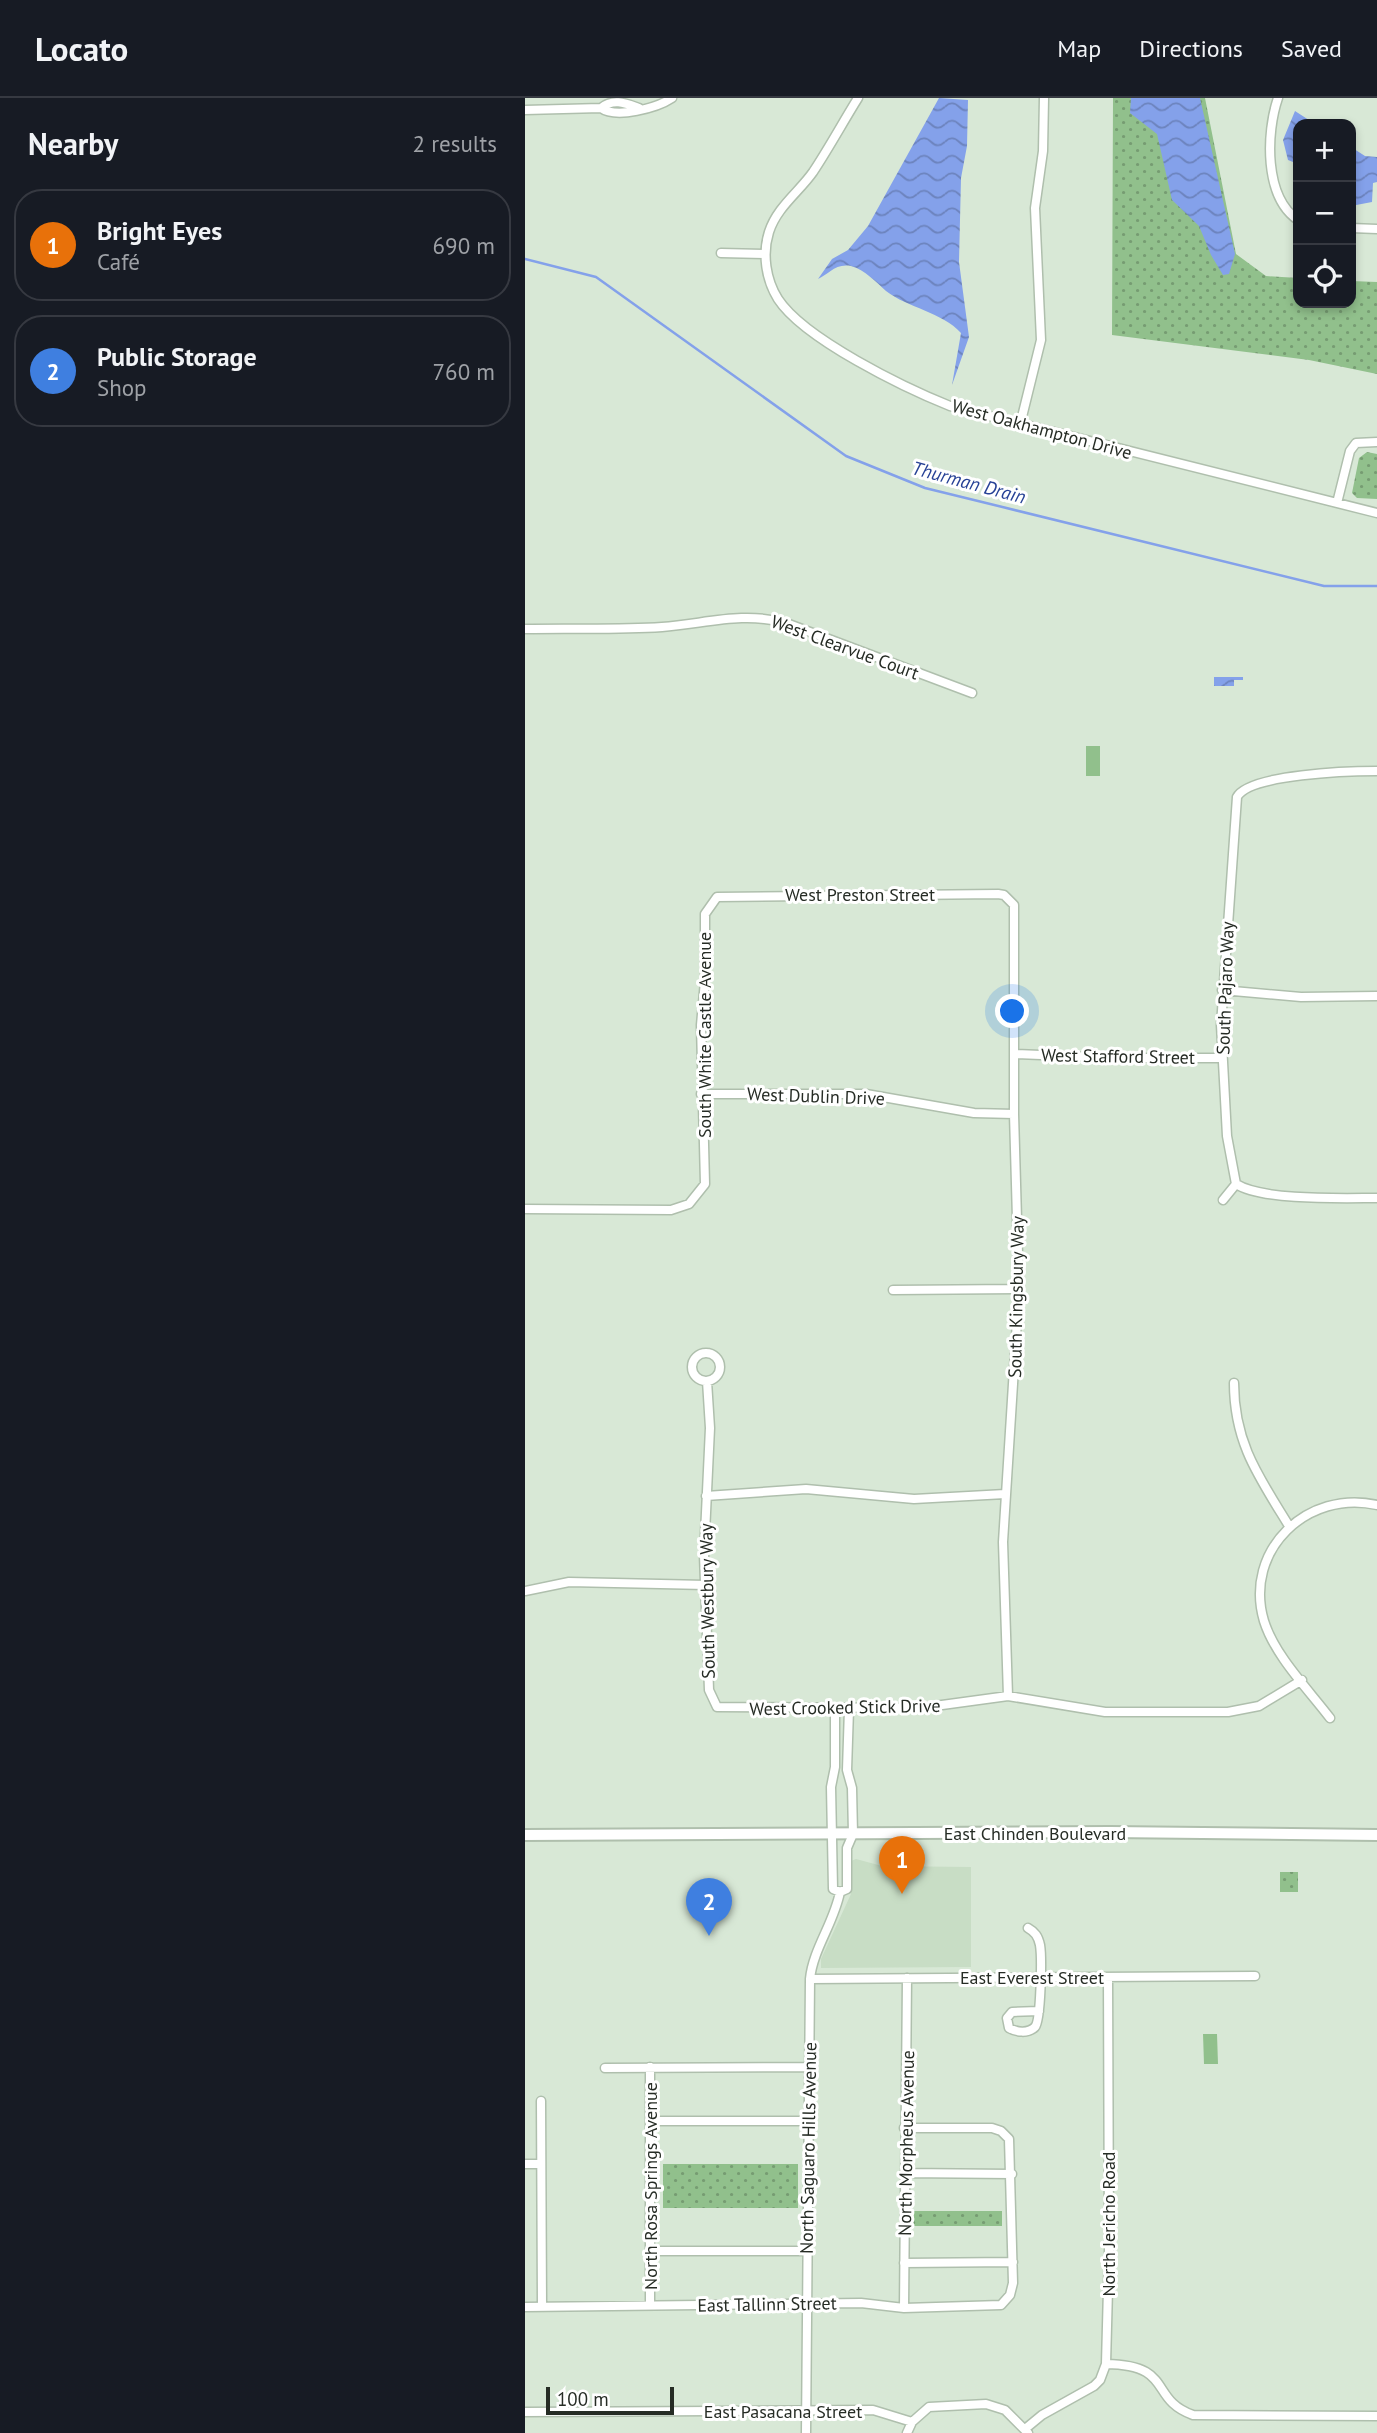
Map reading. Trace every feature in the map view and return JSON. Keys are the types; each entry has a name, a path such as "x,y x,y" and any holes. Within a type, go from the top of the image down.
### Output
{"main road":[{"name":"East Chinden Boulevard","path":"525,1835 1377,1835"}],"street":[{"path":"525,110 601,108 608,103 622,103 639,108 651,107 672,98"},
{"path":"721,253 765,254 769,230 779,211 812,173 858,98"},
{"path":"1020,425 1041,340 1035,208 1043,151 1044,98"},
{"path":"1278,98 1272,125 1271,160 1280,199 1293,216"},
{"path":"1356,228 1377,229"},
{"name":"West Oakhampton Drive","path":"765,254 769,279 779,300 792,314 829,342 907,389 950,406 1020,425 1291,489 1377,513"},
{"path":"1337,503 1350,450 1356,443 1377,442"},
{"name":"West Clearvue Court","path":"525,629 660,627 717,618 757,617 786,624 972,693"},
{"name":"South Pajaro Way","path":"1236,1184 1227,1136 1221,990 1236,802 1240,792 1249,786 1306,776 1377,771"},
{"name":"West Preston Street","path":"711,903 724,895 997,894 1009,900"},
{"name":"South Kingsbury Way","path":"1008,1696 1004,1620 1005,1494 1016,1378 1019,1289 1014,1114 1016,912 1009,900"},
{"name":"South White Castle Avenue","path":"525,1209 671,1210 689,1204 705,1184 701,1094 705,914 711,903"},
{"path":"1221,990 1301,997 1377,996"},
{"name":"West Stafford Street","path":"1015,1054 1222,1058"},
{"name":"West Dublin Drive","path":"701,1094 866,1094 974,1113 1014,1114"},
{"path":"1223,1200 1236,1184 1244,1189 1274,1193 1377,1198"},
{"path":"893,1290 1019,1289"},
{"name":"South Westbury Way","path":"707,1381 710,1430 706,1496 706,1585 709,1690 714,1705"},
{"path":"1234,1383 1234,1407 1242,1443 1289,1526"},
{"path":"706,1496 806,1489 914,1499 1005,1494"},
{"path":"1329,1718 1267,1630 1260,1602 1265,1561 1289,1526 1314,1509 1332,1503 1356,1501 1377,1505"},
{"path":"525,1591 569,1582 706,1585"},
{"name":"West Crooked Stick Drive","path":"714,1705 723,1710 920,1708 1008,1696 1105,1712 1228,1712 1259,1706 1302,1680"},
{"path":"833,1835 831,1787 835,1768 835,1709"},
{"path":"849,1709 847,1770 852,1788 853,1835"},
{"name":"North Saguaro Hills Avenue","path":"833,1835 833,1889 839,1892 847,1889 847,1848 853,1835"},
{"name":"North Saguaro Hills Avenue","path":"807,2433 810,1979 811,1968 833,1920 839,1892"},
{"path":"1028,1927 1035,1932 1040,1944 1039,2011"},
{"name":"East Everest Street","path":"810,1979 1255,1976"},
{"name":"North Jericho Road","path":"1106,2364 1109,2251 1108,1977"},
{"name":"North Morpheus Avenue","path":"904,2308 907,1978"},
{"path":"605,2067 809,2067"},
{"name":"North Rosa Springs Avenue","path":"650,2067 650,2305"},
{"path":"541,2101 542,2306"},
{"path":"650,2121 810,2121"},
{"path":"904,2128 992,2129 1006,2135 1011,2147 1013,2262 904,2263"},
{"path":"525,2164 541,2164"},
{"path":"904,2173 1012,2174"},
{"path":"650,2251 807,2251"},
{"name":"East Tallinn Street","path":"525,2307 861,2303 904,2308 994,2308 1006,2301 1012,2289 1013,2262"},
{"path":"907,2433 919,2413 940,2404 986,2404 1005,2410 1027,2431 1042,2415 1094,2386 1100,2380 1106,2364 1133,2365 1148,2371 1174,2404 1193,2415 1377,2416"},
{"name":"East Pasacana Street","path":"525,2412 873,2410 912,2421"}],"shaded area":[{"path":"856,1859 882,1866 971,1867 971,1967 821,1968 821,1959 851,1894 851,1861"}],"green space":[{"path":"1113,98 1205,98 1236,254 1266,276 1293,278 1293,308 1356,308 1356,281 1377,282 1377,374 1309,360 1112,335"},
{"path":"1367,452 1377,454 1377,499 1357,498 1352,493 1359,458"},
{"path":"1086,746 1100,746 1100,776 1086,776"},
{"path":"1280,1872 1298,1872 1298,1892 1280,1892"},
{"path":"1203,2034 1217,2034 1218,2064 1204,2064"},
{"path":"663,2164 798,2164 798,2208 663,2208"},
{"path":"914,2211 1002,2211 1002,2226 913,2226"}],"water":[{"path":"939,98 968,100 967,146 961,178 959,262 969,337 952,385 961,333 953,326 895,297 866,273 851,266 836,268 818,279 832,259 848,250 868,226"},
{"path":"1131,98 1200,98 1235,254 1229,274 1223,275 1199,226 1172,200 1157,134 1130,113"},
{"path":"1295,111 1307,119 1293,119 1293,162 1288,160 1283,140"},
{"path":"1356,150 1365,156 1377,157 1377,182 1373,183 1372,202 1356,205"},
{"path":"1214,677 1243,677 1243,680 1234,680 1234,686 1214,686"}],"waterway":[{"name":"Thurman Drain","path":"525,259 596,277 846,456 925,488 1324,586 1377,586"}],"place":[{"name":"Bright Eyes","path":"902,1894"},
{"name":"Public Storage","path":"709,1936"}]}
